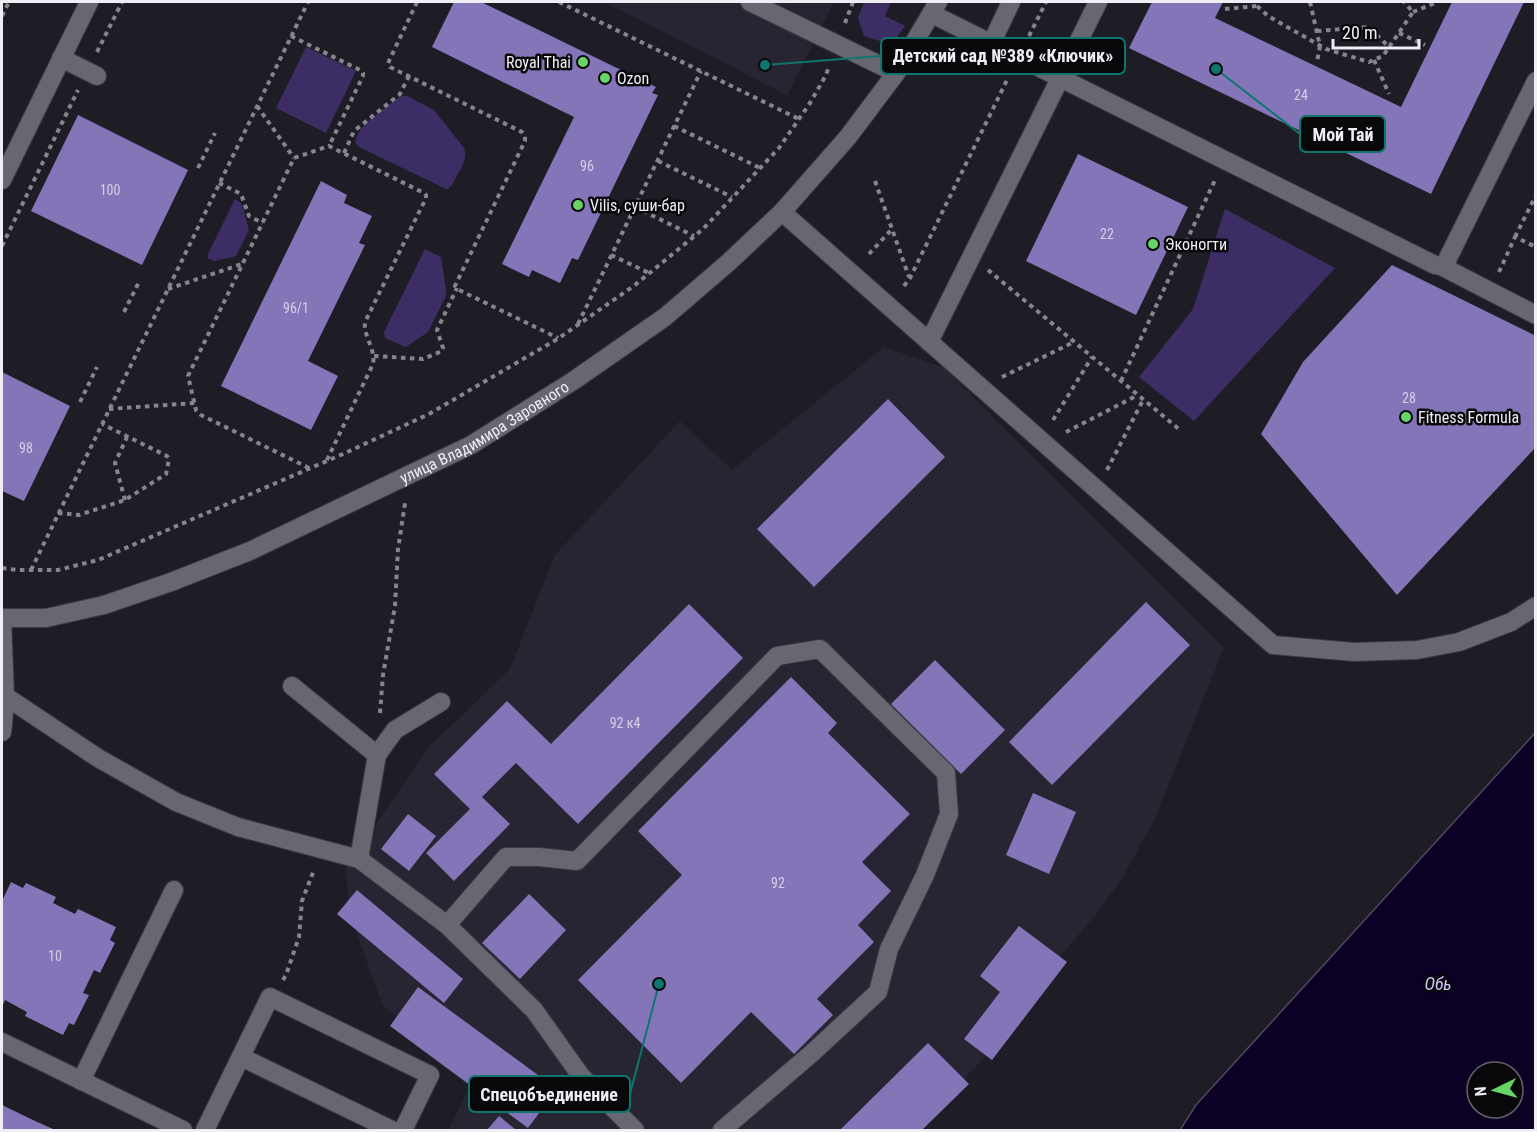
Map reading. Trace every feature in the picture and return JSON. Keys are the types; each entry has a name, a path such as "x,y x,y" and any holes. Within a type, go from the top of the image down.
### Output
{"street":[{"path":"2,180 89,2"},
{"path":"750,2 896,73"},
{"path":"991,44 1011,2"},
{"path":"929,342 1098,2"},
{"path":"935,8 991,44 1018,58 1536,315"},
{"name":"улица Владимира Заровного","path":"2,732 4,696 2,618 46,618 104,605 250,551 471,445 573,381 665,316 729,262 782,212 848,136 896,73 935,8"},
{"path":"62,58 91,73"},
{"path":"1441,266 1446,262 1536,81"},
{"path":"782,212 1273,645 1354,652 1417,650 1459,642 1511,622 1536,606"},
{"path":"447,925 506,857 539,857 577,861 777,656 820,649 946,773 950,814 925,875 889,949 878,992 722,1131"},
{"path":"292,686 377,755"},
{"path":"4,696 98,758 176,802 238,827 359,859 447,925 534,1010 581,1076 635,1131"},
{"path":"359,859 377,755 395,730 441,702"},
{"path":"81,1081 174,890"},
{"path":"205,1131 270,997 430,1075 403,1131"},
{"path":"2,1042 183,1131"},
{"path":"241,1057 392,1131"}],"path":[{"path":"2,16 9,2"},
{"path":"2,246 91,73 122,2"},
{"path":"31,570 308,2"},
{"path":"374,356 423,359 442,351 437,330 457,288 456,281 525,141 522,132 390,67 388,64 417,2"},
{"path":"559,2 799,119"},
{"path":"2,568 58,570 98,560 326,462 429,414 559,338 649,273 703,229 779,148 826,75 853,2"},
{"path":"904,286 1046,2"},
{"path":"1310,2 1320,46 1317,62"},
{"path":"1404,2 1413,12"},
{"path":"1225,9 1258,4 1268,16 1320,46 1369,62 1383,56 1413,12 1437,2"},
{"path":"1317,31 1369,27 1389,47"},
{"path":"1399,33 1425,45"},
{"path":"291,36 363,73 329,146"},
{"path":"1374,60 1389,94"},
{"path":"577,326 701,71"},
{"path":"344,153 354,131 400,94 408,76"},
{"path":"257,106 294,158"},
{"path":"674,126 760,168"},
{"path":"198,168 215,133"},
{"path":"310,469 201,415 196,410 188,378 294,158 329,146 424,193 426,198 364,325 374,356 374,364 326,462"},
{"path":"1121,381 1224,160"},
{"path":"658,161 733,197"},
{"path":"875,181 910,278"},
{"path":"219,183 241,194 249,216 263,223"},
{"path":"1490,291 1536,195"},
{"path":"635,207 694,236"},
{"path":"869,254 892,229"},
{"path":"1515,237 1536,247"},
{"path":"611,255 649,273"},
{"path":"972,256 1180,430"},
{"path":"167,289 242,264"},
{"path":"124,312 139,282"},
{"path":"457,288 559,338"},
{"path":"1002,377 1074,342"},
{"path":"1052,424 1092,357"},
{"path":"80,402 97,367"},
{"path":"1063,434 1138,395"},
{"path":"1106,474 1143,400"},
{"path":"109,409 195,403"},
{"path":"58,513 80,515 125,500 164,476 167,471 169,459 102,424"},
{"path":"125,500 115,463 127,437"},
{"path":"377,755 383,675 395,606 398,549 405,504 412,495"},
{"path":"270,997 286,975 299,937 302,901 322,849"}],"shaded area":[{"path":"605,2 834,2 787,95"},
{"path":"864,2 891,2 885,16 905,26 896,38 886,43 864,36 858,18"},
{"path":"306,47 356,71 326,133 276,108"},
{"path":"403,96 434,110 464,148 464,162 448,189 359,147 356,143 356,137 366,124"},
{"path":"235,199 242,204 249,230 236,256 214,261 207,256"},
{"path":"1225,209 1335,268 1194,421 1139,377 1193,309"},
{"path":"425,249 441,257 445,298 428,332 406,347 385,338 384,332"},
{"path":"884,347 943,367 1224,648 1155,818 1123,877 981,1061 916,1130 448,1130 475,1076 383,1006 349,913 346,868 429,747 510,669 555,555 680,421 732,470"}],"water":[{"name":"Обь","path":"1535,733 1535,1130 1180,1130 1196,1105"}],"building":[{"path":"454,2 481,2 656,87 652,93 658,95 578,260 572,258 560,283 532,270 529,277 502,264 574,117 432,47"},
{"path":"1152,2 1223,2 1215,18 1401,107 1452,2 1524,2 1431,194 1129,48"},
{"path":"78,115 188,170 142,265 31,211"},
{"path":"1078,154 1188,207 1136,315 1026,261"},
{"path":"321,181 347,195 344,203 372,216 359,243 365,245 308,361 338,376 311,430 221,386"},
{"path":"1392,265 1536,336 1536,447 1397,595 1261,434 1303,362"},
{"path":"2,372 70,406 24,501 2,491"},
{"path":"888,399 945,457 814,587 757,529"},
{"path":"1146,602 1190,645 1052,785 1009,742"},
{"path":"689,604 743,658 578,824 516,763 482,797 510,824 454,881 426,853 470,809 434,774 507,701 551,744"},
{"path":"935,660 1005,730 961,774 891,704"},
{"path":"791,677 837,723 828,733 910,814 862,862 891,891 858,925 874,942 817,999 833,1015 794,1054 751,1012 681,1083 578,980 682,875 638,831"},
{"path":"1033,793 1076,812 1049,874 1006,855"},
{"path":"408,814 436,836 409,871 381,849"},
{"path":"11,882 23,888 26,883 56,897 53,903 75,914 78,909 116,927 110,940 115,943 100,973 94,970 83,993 89,995 74,1025 69,1023 63,1035 25,1016 27,1012 5,1000 2,1007 2,901"},
{"path":"357,890 463,979 444,1003 337,914"},
{"path":"529,894 566,930 520,979 482,943"},
{"path":"1019,926 1067,962 992,1060 964,1039 1000,992 980,976"},
{"path":"418,987 557,1089 528,1128 390,1026"},
{"path":"928,1043 969,1084 922,1130 840,1130"},
{"path":"2,1105 33,1120 55,1130 2,1130"},
{"path":"499,1116 516,1130 487,1130"}],"place":[{"name":"Royal Thai","path":"583,62"},
{"name":"Детский сад №389 «Ключик»","path":"765,65"},
{"name":"Мой Тай","path":"1216,69"},
{"name":"Ozon","path":"605,78"},
{"name":"Vilis, суши-бар","path":"578,205"},
{"name":"Эконогти","path":"1153,244"},
{"name":"Fitness Formula","path":"1406,417"},
{"name":"Спецобъединение","path":"659,984"}]}
